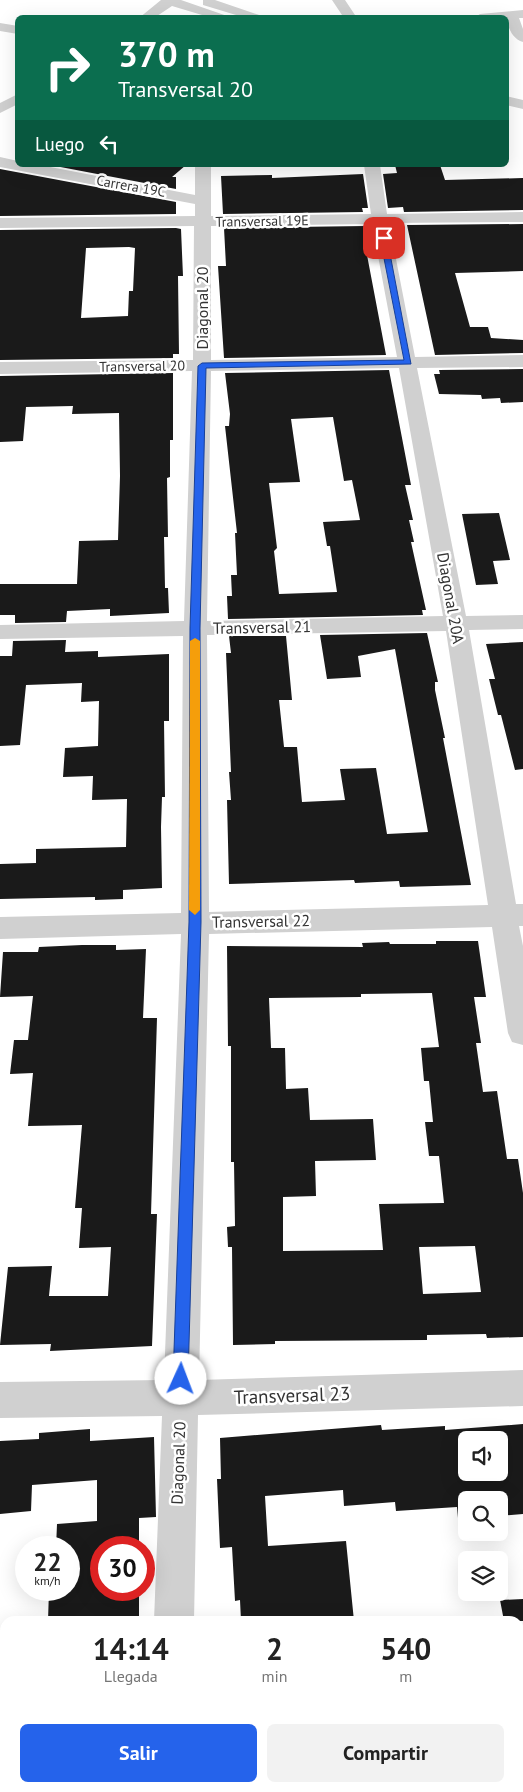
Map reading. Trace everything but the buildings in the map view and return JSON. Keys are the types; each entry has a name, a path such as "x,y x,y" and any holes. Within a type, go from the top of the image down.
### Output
{"street":[{"path":"149,15 168,0 203,9 242,15"},
{"path":"338,0 349,15"},
{"path":"203,9 218,15"},
{"path":"517,15 515,28 523,38"},
{"path":"0,27 15,30"},
{"path":"509,89 523,93"},
{"path":"0,109 15,100"},
{"path":"509,101 523,105"},
{"name":"Carrera 19C","path":"0,162 15,166"},
{"name":"Carrera 19C","path":"21,167 202,211"},
{"name":"Diagonal 20","path":"174,1616 195,922 195,628 202,366 202,167"},
{"name":"Diagonal 20A","path":"372,167 380,220 513,916 523,1033"},
{"name":"Transversal 19E","path":"0,223 202,211 380,220 523,217"},
{"name":"Transversal 20","path":"0,368 523,361"},
{"name":"Transversal 21","path":"0,632 523,622"},
{"name":"Transversal 22","path":"0,928 513,916"},
{"name":"Transversal 23","path":"0,1400 180,1398 523,1388"}],"slow traffic":[{"path":"195,641 195,910"}],"route":[{"path":"181,1379 195,922 195,628 202,366 408,363 384,238"}]}
